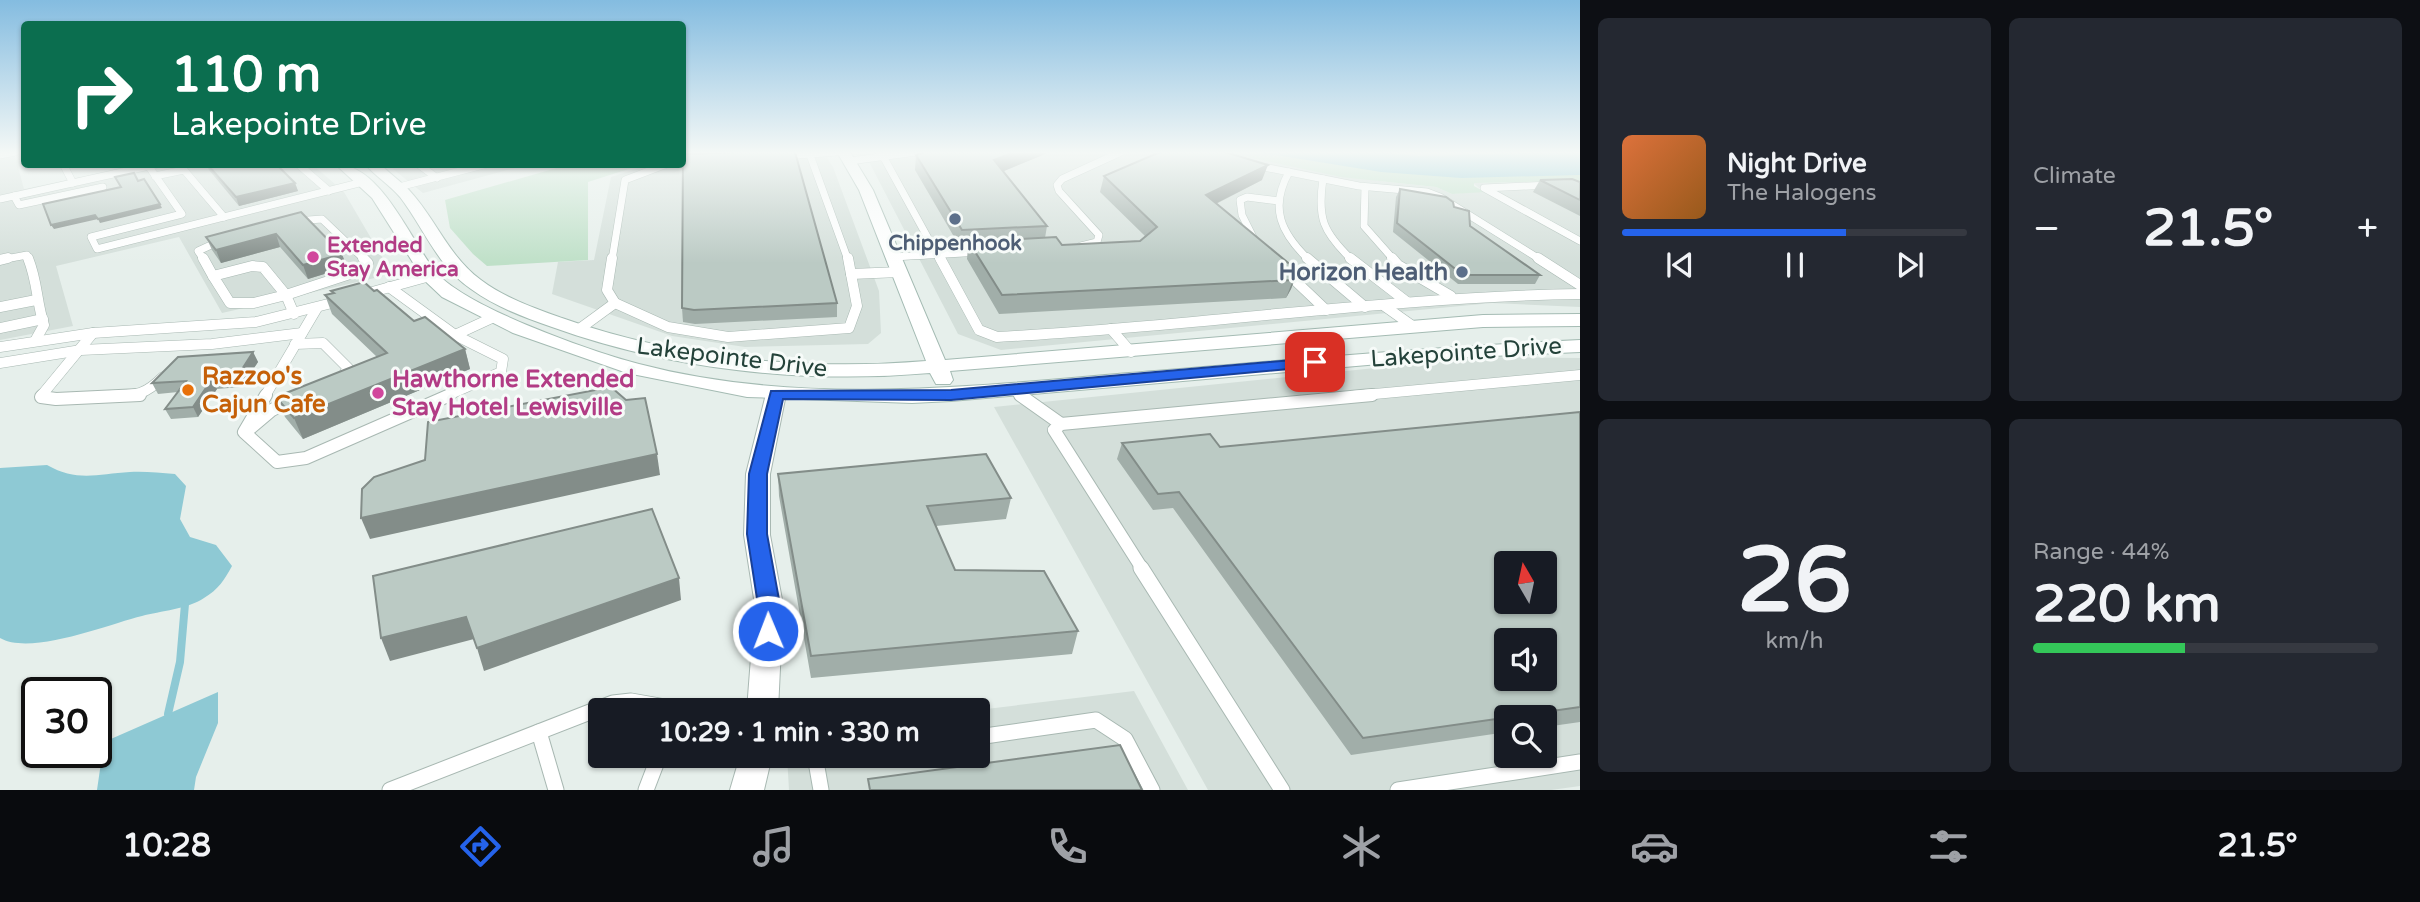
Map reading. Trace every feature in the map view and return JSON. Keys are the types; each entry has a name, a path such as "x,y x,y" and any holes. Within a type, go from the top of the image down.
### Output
{"main road":[{"name":"Lakepointe Drive","path":"371,189 379,195 430,276 448,293 520,329 634,369 747,391 776,394 951,395 1448,352 1580,346"},
{"name":"Lakepointe Drive","path":"400,189 454,267 476,285 511,306 578,330 655,350 749,365 870,372 1483,321 1580,320"},
{"path":"865,189 937,368 951,395"},
{"path":"430,276 454,267"},
{"path":"1414,327 1448,352"},
{"path":"995,363 1014,390"},
{"path":"763,698 769,605 757,534 758,474 776,394"},
{"path":"747,790 753,768"}],"lane":[{"path":"0,199 46,189"},
{"path":"14,196 19,205 94,189"},
{"path":"165,189 182,215 91,237 97,249 337,189"},
{"path":"200,189 224,217"},
{"path":"621,189 607,290 615,303 668,327 728,337 849,328 856,316 857,302 851,274 822,189"},
{"path":"901,189 979,330 997,337 1365,307 1451,296 1580,294"},
{"path":"1058,189 1099,235 1097,242 1089,245 1066,247"},
{"path":"1281,189 1279,215 1295,248 1365,307"},
{"path":"1321,189 1318,210 1338,247 1370,277 1407,302"},
{"path":"1364,189 1364,226 1398,265 1451,296"},
{"path":"1388,189 1427,192 1440,197 1580,285"},
{"path":"1486,189 1580,241"},
{"path":"1264,251 1255,242 1242,215 1240,200 1247,197 1279,201"},
{"path":"234,237 210,243 198,251 230,303 254,303 286,295 359,271 368,263 322,219 308,218 284,224"},
{"path":"851,274 936,254 988,252"},
{"path":"0,260 27,255 38,284 36,300 44,325 35,341"},
{"path":"213,276 252,266 263,267 286,295 294,314"},
{"path":"1282,268 1326,310"},
{"path":"0,347 93,333 256,322 430,276"},
{"path":"244,432 276,462 306,458 501,372 503,359 455,335 389,287"},
{"path":"0,307 36,300"},
{"path":"578,330 615,303"},
{"path":"1383,305 1414,327"},
{"path":"244,432 317,308"},
{"path":"455,335 494,317"},
{"path":"0,328 43,319"},
{"path":"1111,329 1131,352"},
{"path":"93,333 41,397 56,399 139,395 149,391 167,372"},
{"path":"0,363 81,350 195,344 302,333"},
{"path":"295,344 323,343 348,368 340,381 328,386"},
{"path":"186,354 195,344"},
{"path":"1282,790 1054,430 1061,424 1580,376"},
{"path":"1014,390 1061,424"},
{"path":"244,432 272,410 305,395"},
{"path":"390,790 588,713"},
{"path":"990,735 1096,720 1111,726 1124,736 1152,790"},
{"path":"539,732 556,790"},
{"path":"1398,790 1580,762"},
{"path":"646,790 654,768"},
{"path":"817,768 821,790"}],"shaded area":[{"path":"0,189 340,189 392,274 222,313 179,237 56,266 73,326 0,340"},
{"path":"418,189 438,189 423,193"},
{"path":"609,189 841,189 879,291 881,333 868,344 745,347 672,336 552,294 558,262 594,260"},
{"path":"883,189 1440,189 1452,194 1483,191 1480,189 1580,189 1580,307 1492,303 1001,350 958,334"},
{"path":"1483,357 1580,358 1580,786 1551,790 1208,790 994,407"},
{"path":"1134,691 1188,790 789,790 788,768 990,768 990,709"}],"green space":[{"path":"484,189 588,189 588,260 487,266 450,228 445,200"},
{"path":"1440,189 1479,189 1485,192 1452,194"}],"water":[{"path":"47,465 68,474 78,475 135,472 175,474 186,486 180,519 190,537 216,545 232,566 227,575 209,595 182,607 50,641 14,643 0,638 0,468"},
{"path":"218,692 218,723 196,777 194,790 97,790 100,768 112,768 112,738"}],"building":[{"path":"112,189 150,189 160,204 98,219 95,215 51,225 43,204"},
{"path":"229,189 270,189 236,197"},
{"path":"683,189 805,189 837,303 694,310 682,308"},
{"path":"937,189 1017,189 1047,226 962,230"},
{"path":"1117,189 1219,189 1206,195 1298,271 1293,280 1002,295 969,242 1056,237 1062,245 1140,241 1157,227"},
{"path":"1400,189 1446,197 1453,202 1454,207 1469,211 1470,226 1540,275 1463,275 1397,223"},
{"path":"1558,189 1580,189 1580,200"},
{"path":"301,212 342,254 303,265 276,234 216,250 206,237"},
{"path":"364,282 414,321 425,317 465,349 294,418 276,397 387,353 325,295"},
{"path":"253,352 237,377 212,379 193,407 165,409 186,381 152,383 178,357"},
{"path":"611,387 626,400 645,398 657,454 361,518 362,489 374,477 425,460 428,422"},
{"path":"1580,412 1580,707 1557,710 1557,705 1494,705 1494,719 1363,738 1179,492 1158,494 1122,443 1210,434 1220,447"},
{"path":"986,454 1011,498 927,506 955,570 1044,571 1078,631 811,656 778,474"},
{"path":"652,509 679,578 477,648 466,617 381,638 373,576"},
{"path":"1120,745 1142,790 870,790 868,779 950,768 990,768 990,763"}],"waterway":[{"path":"168,714 180,662 185,604"}],"place":[{"name":"Chippenhook","path":"955,219"},
{"name":"Extended Stay America","path":"313,257"},
{"name":"Horizon Health","path":"1462,272"},
{"name":"Razzoo's Cajun Cafe","path":"188,390"},
{"name":"Hawthorne Extended Stay Hotel Lewisville","path":"378,393"}],"route":[{"path":"768,631 769,605 757,534 758,474 776,394 912,397 951,395 1315,362"}]}
